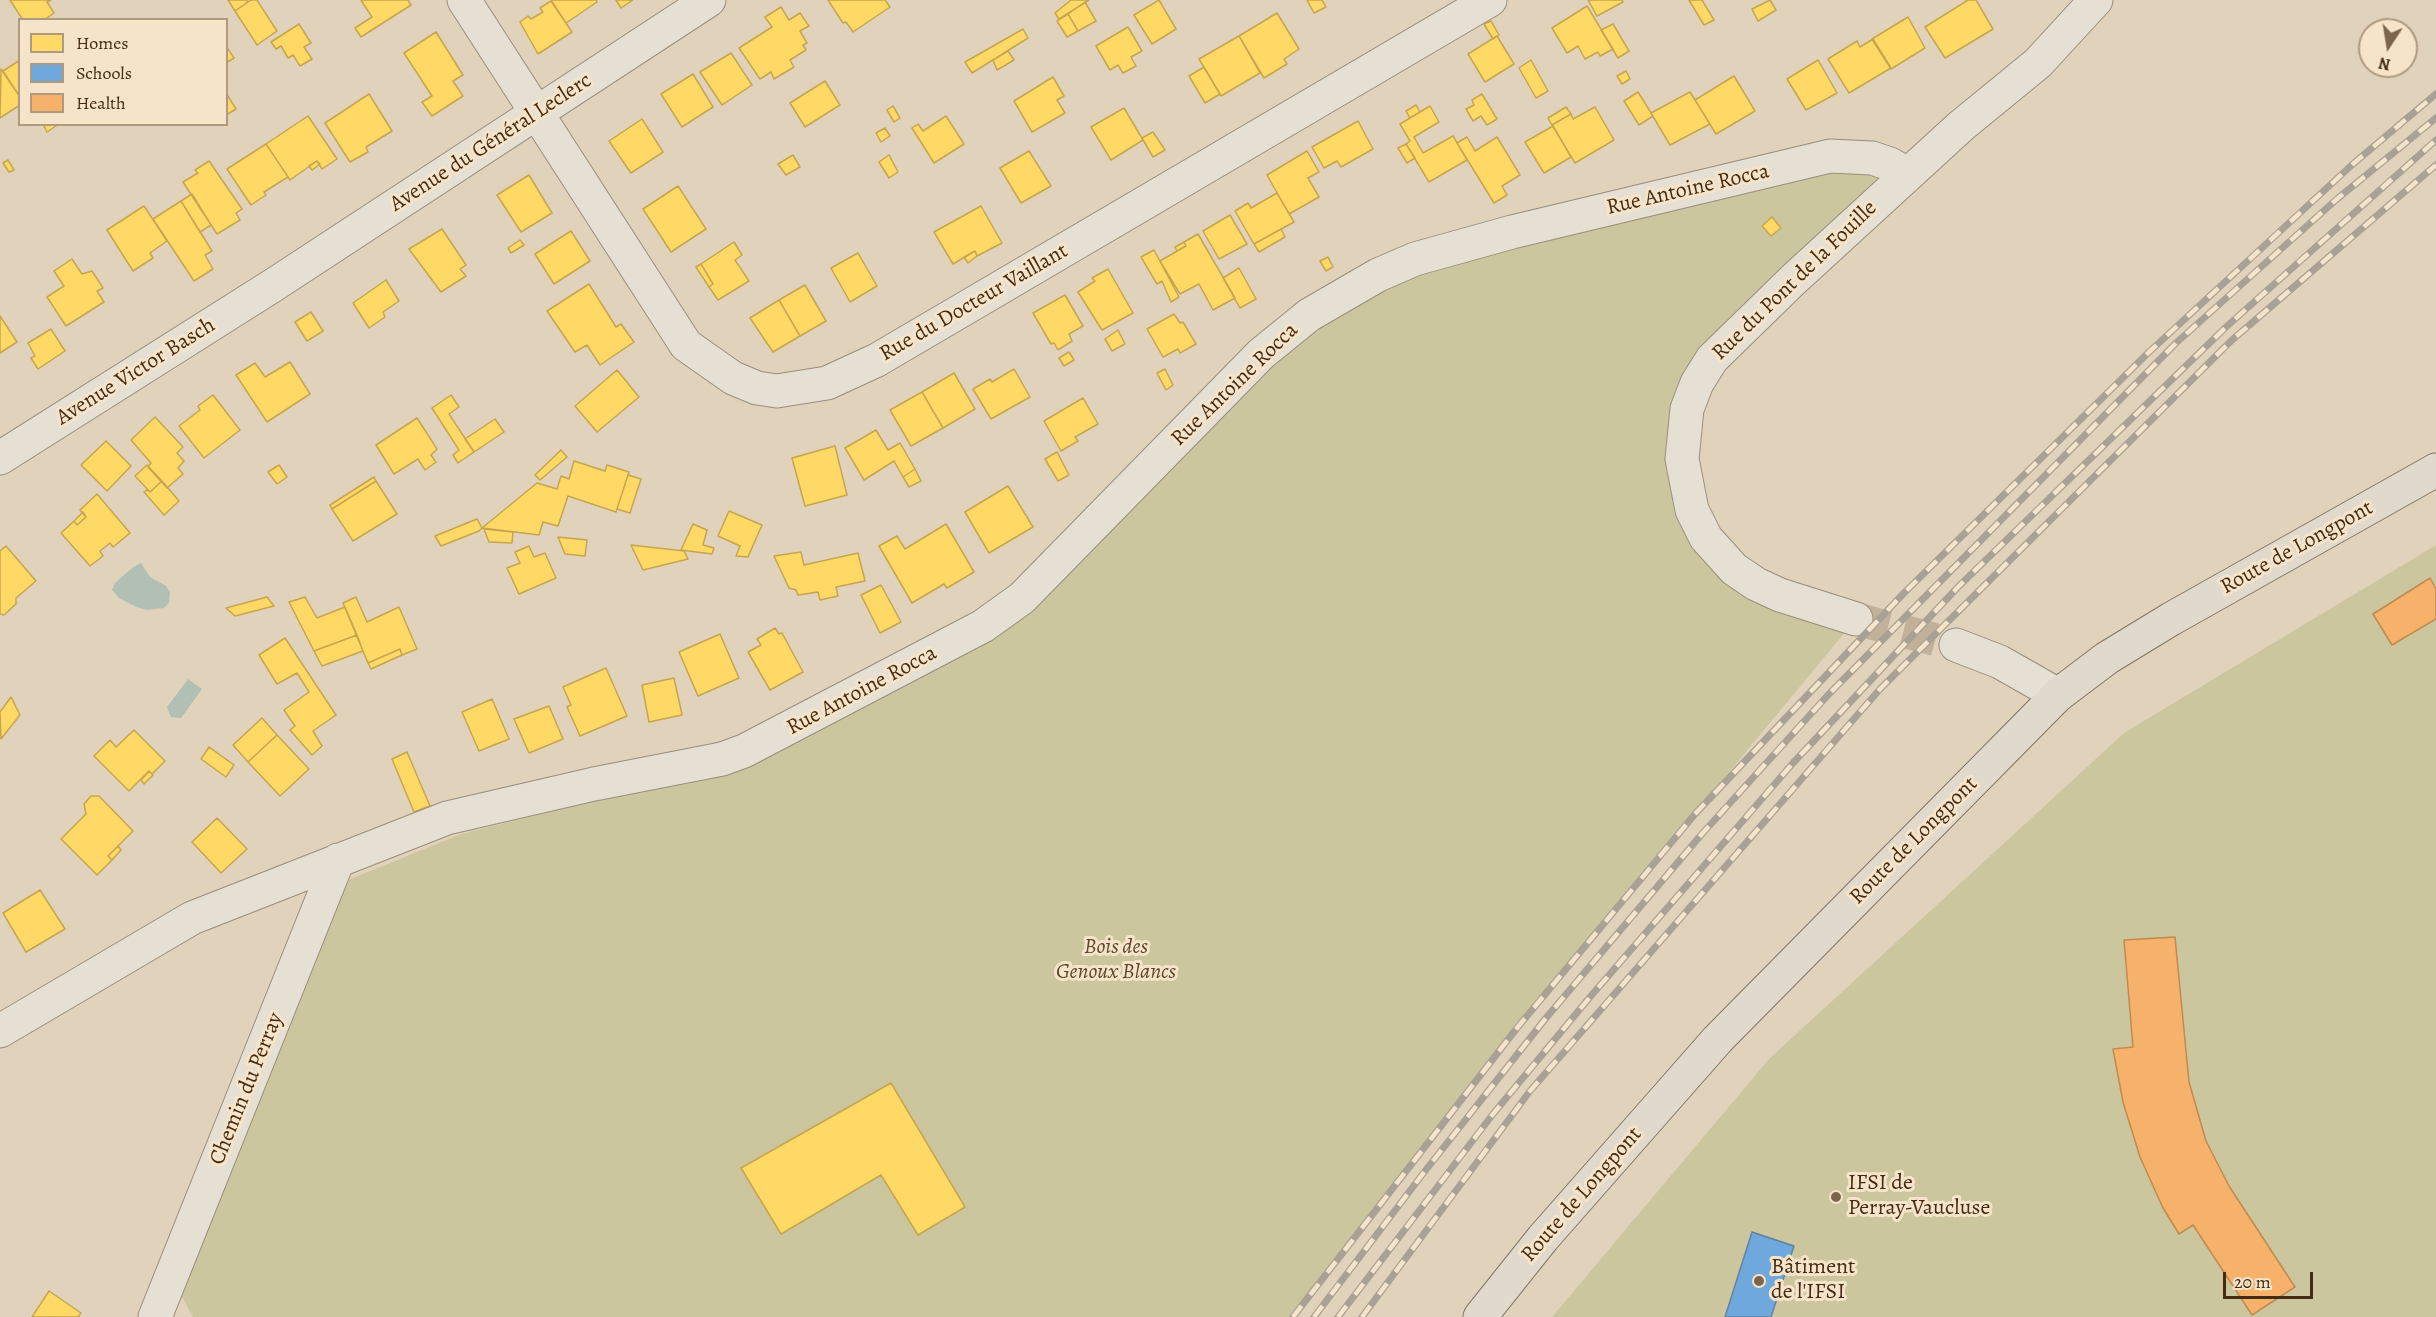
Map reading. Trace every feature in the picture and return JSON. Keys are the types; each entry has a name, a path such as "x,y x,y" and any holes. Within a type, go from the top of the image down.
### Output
{"main road":[{"name":"Route de Longpont","path":"1480,1317 1543,1238 1718,1039 2058,694 2107,657 2436,470"}],"street":[{"name":"Rue du Docteur Vaillant","path":"464,0 686,345 734,378 757,388 777,391 798,390 827,383 878,360 1490,0"},
{"name":"Avenue du Général Leclerc","path":"272,285 709,0"},
{"path":"1907,174 2038,63 2096,0"},
{"name":"Rue Antoine Rocca","path":"0,1032 192,918 447,818 594,784 722,759 744,751 838,704 993,620 1029,591 1261,354 1309,315 1378,275 1416,259 1491,237 1830,156 1872,158 1890,164 1907,174"},
{"name":"Rue du Pont de la Fouille","path":"1856,619 1780,595 1756,584 1734,569 1717,553 1706,538 1692,510 1686,486 1683,436 1690,400 1697,383 1712,359 1907,174"},
{"name":"Avenue Victor Basch","path":"0,458 272,285"},
{"path":"1956,645 2000,662 2037,680 2058,694"},
{"name":"Chemin du Perray","path":"155,1317 338,860"}],"green space":[{"name":"Bois des Genoux Blancs","path":"1830,156 1907,174 1687,409 1717,553 1856,619 1517,1028 1293,1317 193,1317 180,1293 348,880 461,834 605,798 983,626 1341,295"},
{"path":"2436,545 2436,1317 1552,1317 1769,1059 2124,733"}],"shaded area":[{"path":"141,563 150,577 166,586 170,592 169,603 164,608 147,610 136,607 119,598 112,590 115,583"},
{"path":"188,679 202,689 181,718 171,717 167,707"}],"building: Homes":[{"path":"10,0 51,0 47,2 54,13 47,18 22,18"},
{"path":"228,0 246,0 248,2 235,11"},
{"path":"251,0 257,0 277,31 257,45 235,11"},
{"path":"361,0 408,0 411,5 361,37 355,28 372,17"},
{"path":"551,0 596,0 597,2 566,23"},
{"path":"616,0 633,0 621,8"},
{"path":"828,0 885,0 890,7 853,32 846,22 843,23"},
{"path":"1071,0 1089,0 1059,19 1055,13"},
{"path":"1159,0 1176,29 1152,44 1134,15"},
{"path":"1307,0 1322,0 1326,7 1314,13"},
{"path":"1588,0 1622,0 1623,2 1597,16"},
{"path":"1689,0 1702,0 1714,20 1704,25"},
{"path":"1770,0 1776,10 1758,21 1752,9"},
{"path":"1968,0 1976,0 1993,29 1945,58 1925,27"},
{"path":"551,1 572,32 538,54 520,22 528,16 531,19 543,12 540,8"},
{"path":"1085,2 1096,21 1078,31 1068,14"},
{"path":"1587,6 1613,49 1600,56 1598,52 1585,59 1578,46 1567,53 1552,28"},
{"path":"781,7 789,20 800,13 809,26 800,31 807,43 803,45 806,50 790,60 794,67 774,79 771,72 760,79 739,48 772,27 765,17"},
{"path":"1277,13 1299,49 1284,59 1287,64 1264,78 1239,36"},
{"path":"1068,14 1078,31 1067,37 1057,21"},
{"path":"1908,17 1925,48 1891,69 1872,39"},
{"path":"1491,21 1499,35 1493,39 1484,24"},
{"path":"299,24 311,43 304,47 312,59 300,66 293,55 288,58 281,46 276,49 271,42"},
{"path":"1613,24 1629,51 1618,58 1601,30"},
{"path":"1128,27 1142,51 1131,57 1136,66 1123,73 1118,65 1110,70 1096,46"},
{"path":"1023,29 1028,38 972,73 965,62"},
{"path":"436,32 463,75 453,81 463,96 432,116 422,102 432,96 404,53"},
{"path":"1239,36 1260,73 1221,96 1199,59"},
{"path":"1497,36 1514,64 1485,82 1468,54"},
{"path":"1873,39 1891,68 1849,93 1828,59 1857,41 1860,47"},
{"path":"228,49 234,58 228,62"},
{"path":"1008,51 1014,60 997,70 993,60"},
{"path":"731,53 752,85 722,105 700,72"},
{"path":"1531,60 1548,91 1536,98 1519,68"},
{"path":"1818,60 1837,93 1806,110 1787,79"},
{"path":"18,61 18,94 3,71"},
{"path":"1204,67 1220,94 1205,103 1189,76"},
{"path":"1,69 18,94 18,106 0,118"},
{"path":"1626,71 1630,79 1622,84 1617,76"},
{"path":"693,74 713,107 682,127 661,94"},
{"path":"1734,76 1755,111 1716,134 1695,100"},
{"path":"1053,77 1064,96 1057,100 1065,113 1032,132 1014,101"},
{"path":"825,81 840,105 805,127 790,103"},
{"path":"1638,92 1653,116 1639,125 1624,101"},
{"path":"1690,92 1710,124 1670,145 1651,113"},
{"path":"369,94 392,131 366,147 368,152 350,162 325,123"},
{"path":"1482,94 1497,119 1487,125 1481,116 1473,121 1466,109 1474,105 1472,100"},
{"path":"228,96 236,109 228,114"},
{"path":"1416,105 1420,112 1410,118 1406,111"},
{"path":"893,106 900,118 894,122 887,110"},
{"path":"1430,106 1439,122 1414,137 1423,153 1453,136 1467,160 1429,182 1406,144 1410,141 1400,124"},
{"path":"1566,107 1571,114 1552,125 1548,118"},
{"path":"1595,107 1614,140 1575,163 1552,125 1571,114 1573,119"},
{"path":"1124,108 1143,140 1111,160 1091,127"},
{"path":"308,116 337,159 322,169 317,161 290,180 266,144"},
{"path":"946,116 964,144 934,163 912,128 918,124 923,131"},
{"path":"642,119 663,152 631,173 609,141"},
{"path":"1358,121 1373,149 1341,167 1337,161 1324,168 1312,147"},
{"path":"44,126 56,126 47,132"},
{"path":"1553,126 1571,157 1544,173 1525,142"},
{"path":"885,128 890,136 881,142 876,133"},
{"path":"1153,132 1165,150 1153,157 1142,138"},
{"path":"1467,137 1475,151 1497,137 1520,175 1502,186 1507,195 1494,203 1457,143"},
{"path":"266,144 288,177 264,192 266,195 251,205 227,169"},
{"path":"1406,144 1415,158 1407,163 1398,148"},
{"path":"1029,151 1051,186 1021,203 1000,168"},
{"path":"1307,151 1319,172 1308,178 1319,197 1289,214 1267,175"},
{"path":"793,155 800,167 786,175 778,164"},
{"path":"889,155 898,172 889,178 879,162"},
{"path":"8,160 14,170 9,172 3,163"},
{"path":"209,161 242,209 236,213 240,220 217,234 183,182 198,173 195,170"},
{"path":"317,161 320,164 312,170 309,166"},
{"path":"529,175 552,213 521,232 497,195"},
{"path":"678,186 706,229 671,252 643,209"},
{"path":"1277,193 1294,222 1254,244 1235,211 1248,203 1251,208"},
{"path":"192,194 211,225 200,232 181,201"},
{"path":"181,201 212,251 205,255 213,269 194,281 153,219"},
{"path":"144,206 167,241 150,253 153,258 133,271 107,230"},
{"path":"981,206 1002,243 977,256 975,251 953,264 934,232"},
{"path":"1230,215 1247,244 1219,259 1203,231"},
{"path":"1772,217 1781,228 1771,236 1762,226"},
{"path":"442,229 466,265 460,269 466,276 441,292 409,249"},
{"path":"1281,229 1285,237 1259,252 1254,244"},
{"path":"571,231 590,261 554,284 535,254"},
{"path":"1198,234 1235,298 1213,310 1199,284 1180,294 1160,261 1186,246 1184,242"},
{"path":"520,240 524,245 511,253 508,248"},
{"path":"734,242 742,255 735,260 749,281 718,300 709,287 713,284 701,264"},
{"path":"1184,242 1186,246 1177,251 1175,247"},
{"path":"1154,250 1179,297 1171,302 1162,281 1157,284 1141,257"},
{"path":"975,251 977,256 968,263 964,257"},
{"path":"858,253 877,286 850,302 831,268"},
{"path":"1328,257 1333,267 1326,271 1320,261"},
{"path":"72,259 82,274 92,271 103,288 97,291 104,302 66,326 47,297 64,286 54,271"},
{"path":"701,264 713,284 709,287 696,267"},
{"path":"1239,268 1256,299 1240,308 1223,278"},
{"path":"1108,269 1133,313 1102,330 1078,292 1095,281 1092,278"},
{"path":"386,280 399,301 383,312 385,317 369,328 353,303"},
{"path":"589,284 616,327 621,324 634,342 600,365 587,345 575,352 547,311"},
{"path":"805,285 826,321 800,336 779,300"},
{"path":"1065,295 1083,326 1069,334 1072,341 1058,350 1054,343 1051,344 1033,313"},
{"path":"779,300 800,336 773,352 750,318"},
{"path":"311,312 323,331 307,341 295,322"},
{"path":"1174,314 1180,323 1183,322 1196,344 1180,353 1178,349 1163,357 1147,329"},
{"path":"0,316 17,342 0,353"},
{"path":"51,329 65,351 38,369 31,358 35,356 28,343"},
{"path":"1118,330 1125,344 1112,351 1105,339"},
{"path":"1069,352 1074,360 1064,366 1059,358"},
{"path":"290,362 310,394 267,422 236,375 255,363 265,377"},
{"path":"1014,369 1030,397 991,419 973,389 990,379 992,382"},
{"path":"1165,369 1173,385 1166,390 1157,373"},
{"path":"617,370 639,397 597,432 575,406"},
{"path":"954,373 975,409 943,428 922,392"},
{"path":"922,392 943,428 911,446 890,410"},
{"path":"213,395 240,430 204,458 179,426 200,410 198,406"},
{"path":"451,395 459,407 449,414 474,452 458,463 453,455 459,450 432,408"},
{"path":"1083,398 1098,424 1075,437 1078,441 1061,451 1044,421"},
{"path":"155,417 183,447 177,453 184,461 178,468 183,474 167,488 148,467 151,463 131,440"},
{"path":"417,418 437,449 431,455 436,462 425,470 418,459 394,474 376,445"},
{"path":"495,419 504,432 474,452 465,439"},
{"path":"876,430 888,450 900,443 915,469 903,477 894,461 864,480 845,448"},
{"path":"106,441 131,466 107,491 81,465"},
{"path":"835,446 847,495 805,506 792,458"},
{"path":"561,450 567,457 540,480 535,475"},
{"path":"1057,452 1069,475 1058,481 1045,459"},
{"path":"574,461 605,471 607,465 629,472 616,512 568,496 558,526 543,522 539,535 482,528 537,483 557,489 561,476 569,479"},
{"path":"147,465 162,481 150,492 135,476"},
{"path":"279,465 287,477 277,484 268,472"},
{"path":"915,469 921,481 909,487 903,477"},
{"path":"628,475 641,479 630,513 617,509"},
{"path":"374,477 376,481 332,509 330,505"},
{"path":"162,481 179,501 164,515 144,492 147,490 150,492"},
{"path":"376,481 397,514 353,541 332,509"},
{"path":"1008,486 1033,527 989,553 965,512"},
{"path":"97,494 130,533 113,547 110,543 100,551 103,556 90,566 61,533 74,521 77,525 86,517 80,510"},
{"path":"729,511 762,525 748,557 736,556 740,546 718,536"},
{"path":"83,512 86,517 77,525 74,521"},
{"path":"477,519 482,528 479,531 441,546 435,536"},
{"path":"693,524 707,530 703,545 714,548 712,554 681,550"},
{"path":"946,524 974,572 947,588 944,584 912,603 879,546 897,536 905,549"},
{"path":"484,529 513,532 512,543 489,542"},
{"path":"558,537 587,540 585,556 565,554"},
{"path":"631,545 684,551 688,559 643,570"},
{"path":"6,546 36,581 16,598 16,604 4,615 0,614 0,551"},
{"path":"529,546 534,557 545,553 556,578 519,594 507,568 520,563 515,552"},
{"path":"801,552 804,565 858,553 865,581 836,587 838,596 820,600 818,592 798,595 796,590 789,588 774,556"},
{"path":"881,585 901,622 880,633 861,595"},
{"path":"267,597 274,606 235,616 226,608"},
{"path":"305,597 317,618 345,607 357,635 314,651 289,602"},
{"path":"356,597 367,622 399,607 417,649 402,655 400,649 368,663 343,603"},
{"path":"775,628 779,634 782,633 803,672 770,690 748,652 761,645 757,639"},
{"path":"720,634 739,678 698,696 679,652"},
{"path":"357,635 363,651 322,666 314,651"},
{"path":"285,638 336,715 313,731 322,746 312,755 290,730 295,726 284,710 309,692 297,673 277,684 259,655"},
{"path":"400,649 402,655 371,669 368,663"},
{"path":"606,668 627,716 580,736 567,707 571,705 563,687"},
{"path":"674,678 682,715 649,722 642,685"},
{"path":"11,697 20,715 1,739 0,712"},
{"path":"492,699 509,739 479,751 462,712"},
{"path":"549,706 563,739 529,753 514,719"},
{"path":"262,718 277,735 248,762 233,745"},
{"path":"134,730 165,761 152,774 149,771 129,791 94,756 110,740 116,747"},
{"path":"277,735 309,769 280,796 248,762"},
{"path":"209,747 234,765 226,777 201,759"},
{"path":"407,752 430,806 414,812 392,759"},
{"path":"149,771 153,775 144,784 141,780"},
{"path":"91,796 99,796 133,831 108,856 112,860 97,875 61,839 86,814 84,804"},
{"path":"217,818 247,849 221,873 192,842"},
{"path":"118,846 121,850 112,860 108,856"},
{"path":"40,890 65,929 26,952 3,913"},
{"path":"891,1083 965,1207 918,1235 881,1175 781,1234 741,1168"},
{"path":"49,1291 81,1313 78,1317 32,1317"}],"building: Schools":[{"name":"Bâtiment de l'IFSI","path":"1752,1232 1794,1246 1771,1317 1725,1317"}],"building: Health":[{"path":"2430,578 2436,589 2436,619 2392,645 2373,614"},
{"path":"2175,937 2189,1082 2206,1141 2229,1186 2295,1287 2252,1315 2193,1225 2179,1234 2163,1208 2140,1157 2123,1102 2113,1049 2133,1047 2124,940"}],"tunnel":[{"path":"1856,619 1956,645"}],"railway":[{"path":"1293,1317 1517,1028 1695,814 1904,593 2148,353 2354,163 2436,94"},
{"path":"1314,1317 1425,1171 1546,1018 1701,835 1828,695 2176,343 2337,199 2436,118"},
{"path":"1338,1317 1493,1114 1590,997 1793,763 1958,587 2226,327 2436,140"},
{"path":"1362,1317 1530,1091 1880,689 2232,340 2436,165"}],"place":[{"name":"IFSI de Perray-Vaucluse","path":"1836,1197"},
{"name":"Bâtiment de l'IFSI","path":"1759,1281"}]}
